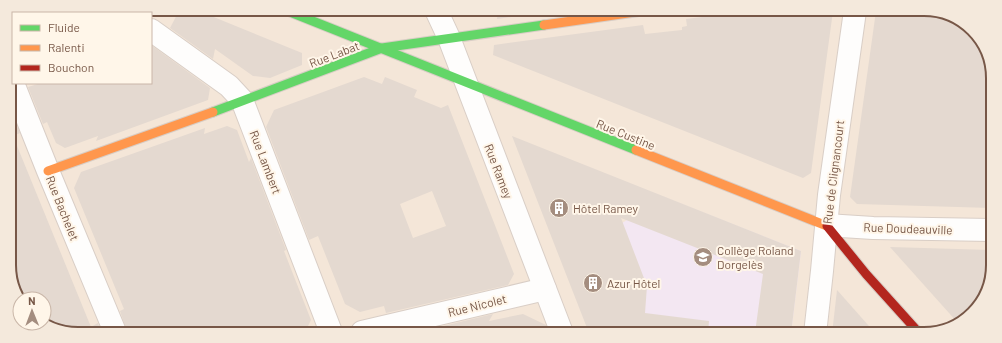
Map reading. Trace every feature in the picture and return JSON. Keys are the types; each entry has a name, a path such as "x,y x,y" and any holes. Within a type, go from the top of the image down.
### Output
{"street":[{"name":"Rue Custine","path":"300,16 541,113 826,225 866,274 914,327"},
{"name":"Rue Ramey","path":"439,16 449,38 560,327"},
{"name":"Rue Labat","path":"48,171 382,48 606,16"},
{"name":"Rue de Clignancourt","path":"816,327 826,225 854,16"},
{"name":"Rue Lambert","path":"152,31 229,86 242,100 328,327"},
{"name":"Rue Bachelet","path":"16,91 113,327"},
{"name":"Rue Doudeauville","path":"826,225 873,228 986,230"},
{"name":"Rue Nicolet","path":"383,327 545,289"}],"shaded area":[{"path":"152,16 924,16 940,18 955,24 968,34 976,44 983,58 986,78 986,265 984,281 976,299 965,312 955,319 936,326 78,327 55,323 52,316 52,291 22,291 17,277 16,84 152,84"},
{"name":"Collège Roland Dorgelès","path":"641,188 801,251 792,327 633,327 598,238 627,220"}],"building":[{"path":"176,16 211,16 302,53 302,65 270,78 253,76 215,49 213,59 170,28"},
{"path":"497,16 517,16 497,19"},
{"path":"710,16 832,16 811,173 803,178 493,55 494,45 643,25 645,34 682,30 682,27 687,26 686,19"},
{"path":"875,16 924,16 940,18 955,24 968,34 976,44 985,66 986,208 857,204 850,197"},
{"path":"152,46 210,88 208,100 96,141 98,136 65,148 56,143 47,122 43,124 28,87 38,84 152,84"},
{"path":"364,77 382,84 385,77 417,90 414,97 441,108 448,105 514,274 508,285 386,313 384,306 360,312 345,304 318,236 309,240 266,127 274,110","holes":["432,191 446,226 413,238 400,204"]},
{"path":"16,124 20,133 16,135"},
{"path":"227,126 237,130 249,162 251,158 286,250 284,251 311,320 308,327 125,327 120,311 124,309 74,188 81,172 205,128 204,134"},
{"path":"512,136 801,251 792,327 756,327 763,274 621,218 647,286 645,313 709,321 708,327 587,327"},
{"path":"16,143 91,327 62,325 52,321 52,291 22,291 17,277"},
{"path":"890,247 986,250 984,281 980,292 971,306 955,319"},
{"path":"837,290 870,327 833,327"},
{"path":"493,314 489,321 523,314 546,325 547,327 439,327"},
{"path":"98,323 99,327 91,327"}],"traffic: fast":[{"path":"300,16 636,150"},
{"path":"213,112 382,48 544,25"}],"traffic: slow":[{"path":"544,25 607,16"},
{"path":"48,171 213,112"},
{"path":"636,150 827,226"}],"traffic: jam":[{"path":"827,226 866,274 914,327"}],"place":[{"name":"Hôtel Ramey","path":"559,208"},
{"name":"Collège Roland Dorgelès","path":"703,257"},
{"name":"Azur Hôtel","path":"593,283"}]}
